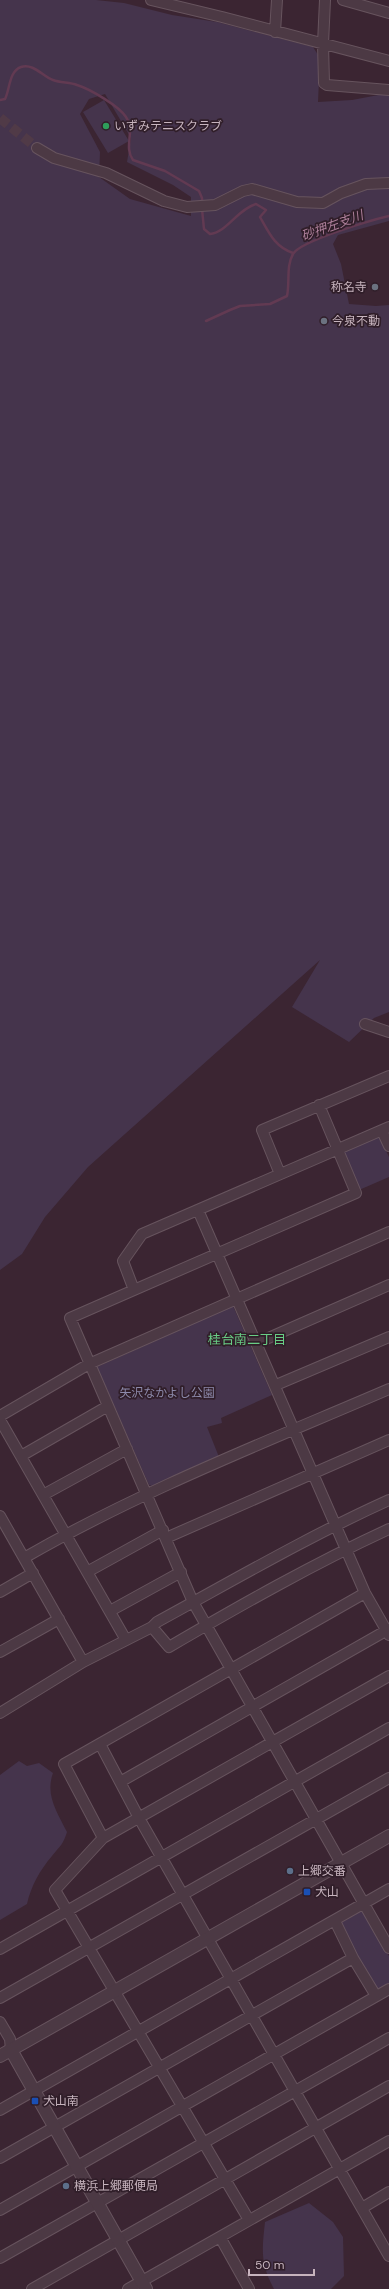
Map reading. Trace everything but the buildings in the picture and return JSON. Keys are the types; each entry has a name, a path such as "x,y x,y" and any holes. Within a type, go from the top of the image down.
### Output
{"street":[{"path":"150,0 222,17 389,61"},
{"path":"275,32 277,0"},
{"path":"325,0 323,44 324,83 327,85 389,90"},
{"path":"343,0 389,13"},
{"path":"37,148 54,158 106,173 164,201 187,206 215,205 243,191 252,189 297,202 323,203 341,193 366,184 389,183"},
{"path":"365,1024 389,1032"},
{"path":"280,1174 262,1130 389,1076"},
{"path":"319,1105 339,1149 356,1193 70,1318 193,1602 363,1904 387,1941"},
{"path":"134,1290 123,1261 142,1234 385,1129 389,1146"},
{"path":"120,1782 388,1631 365,1593 276,1385 198,1210"},
{"path":"0,1416 89,1364 389,1232"},
{"path":"257,1344 389,1286"},
{"path":"276,1385 389,1337"},
{"path":"24,1558 65,1534 147,1495 389,1389"},
{"path":"21,1456 108,1406"},
{"path":"0,1420 126,1640"},
{"path":"87,1572 164,1534 389,1440"},
{"path":"43,1495 127,1450"},
{"path":"0,1712 83,1662 152,1627 157,1622 335,1524 389,1500"},
{"path":"0,1516 4,1531 24,1558 83,1662"},
{"path":"152,1627 169,1647 206,1624 346,1549 389,1529"},
{"path":"110,1611 181,1572"},
{"path":"0,1592 33,1573"},
{"path":"103,1838 64,1764 365,1593"},
{"path":"0,1652 58,1619"},
{"path":"249,2220 55,1890 103,1838 389,1676"},
{"path":"0,1949 389,1728"},
{"path":"100,1744 140,1818 362,2208 386,2241 389,2256"},
{"path":"0,1998 389,1778"},
{"path":"0,2056 389,1836"},
{"path":"0,2110 389,1889"},
{"path":"335,1921 353,1958 376,1996"},
{"path":"0,2158 353,1958"},
{"path":"0,2210 389,1989"},
{"path":"0,2022 10,2039 11,2050 144,2285"},
{"path":"0,2258 389,2038"},
{"path":"32,2289 389,2086"},
{"path":"128,2289 144,2285 220,2237 389,2141"},
{"path":"362,2208 389,2192"},
{"path":"220,2237 249,2289"}],"green space":[{"path":"0,0 96,0 124,3 172,15 217,22 313,47 320,58 318,102 352,100 389,93 389,221 338,235 333,244 341,264 349,304 376,306 389,305 389,1012 374,1018 349,1042 292,1007 320,960 88,1167 45,1217 22,1254 0,1270","holes":["105,94 131,138 127,162 173,185 191,197 191,216 130,199 99,177 100,152 80,114 89,99"]},
{"name":"いずみテニスクラブ","path":"104,100 129,141 108,153 83,112"},
{"path":"379,1136 389,1157 389,1177 359,1190 343,1151"},
{"name":"矢沢なかよし公園","path":"233,1306 272,1395 221,1418 222,1423 207,1427 219,1457 152,1486 149,1485 97,1367"},
{"path":"19,1761 27,1766 39,1763 53,1773 50,1789 51,1796 67,1832 61,1845 36,1878 27,1904 0,1920 0,1775"},
{"path":"359,1912 363,1912 389,1956 389,1985 377,1992 341,1925 341,1923"},
{"path":"309,2203 333,2222 343,2237 344,2276 331,2289 274,2289 269,2280 264,2264 263,2241 265,2222"}],"waterway":[{"path":"0,100 5,99 14,72 17,69 26,66 53,80 74,84 89,90 111,103 126,117 130,128 129,149 133,160 165,171 199,191 202,198 202,204"},
{"path":"202,209 204,229 210,234 221,230 243,211 256,204 266,210 260,217 273,239 282,247 293,253"},
{"name":"砂押左支川","path":"206,321 240,306 270,304 287,296 291,259 293,254 298,249 322,237 389,216"}],"tunnel":[{"path":"0,118 37,148"}],"place":[{"name":"いずみテニスクラブ","path":"106,126"},
{"name":"称名寺","path":"375,287"},
{"name":"今泉不動","path":"324,321"},
{"name":"上郷交番","path":"290,1871"},
{"name":"犬山","path":"307,1892"},
{"name":"犬山南","path":"35,2101"},
{"name":"横浜上郷郵便局","path":"66,2186"}],"district":[{"name":"桂台南二丁目","path":"247,1339"}]}
